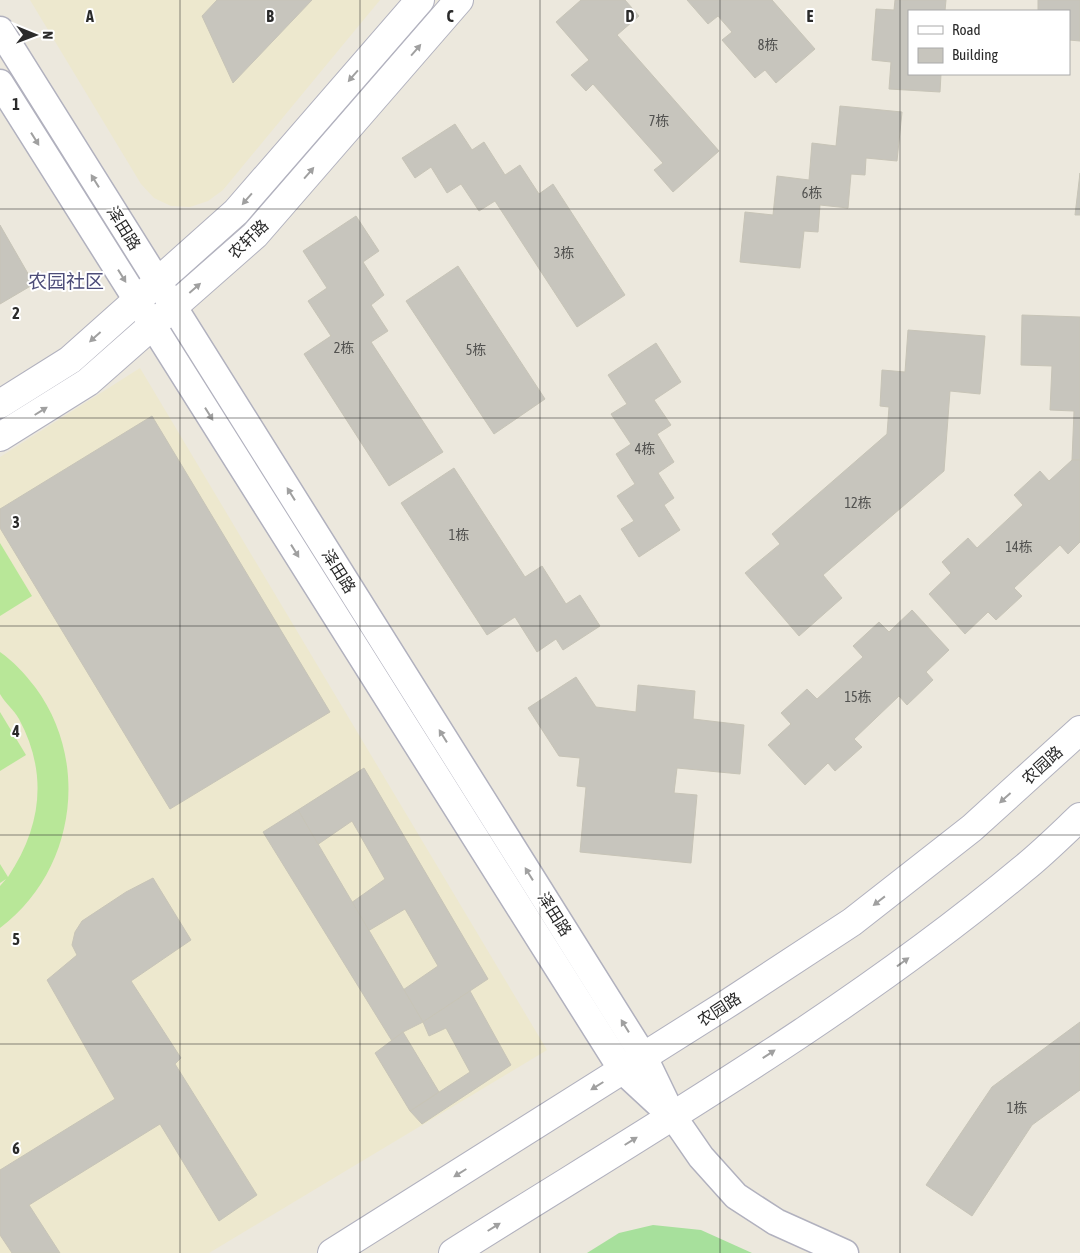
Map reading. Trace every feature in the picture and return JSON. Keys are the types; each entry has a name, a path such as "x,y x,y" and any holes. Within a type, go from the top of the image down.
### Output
{"main road":[{"name":"农轩路","path":"0,404 70,360 236,212 420,0"},
{"name":"农轩路","path":"0,437 88,382 255,235 459,0"},
{"name":"农园路","path":"332,1253 852,922 972,828 1080,730"},
{"path":"452,1253 672,1116 855,997 918,951 1024,868 1080,817"}],"street":[{"name":"泽田路","path":"0,30 158,282 633,1063"},
{"name":"泽田路","path":"0,83 152,325 633,1063 702,1157 736,1196 776,1222 845,1253"}],"shaded area":[{"path":"30,0 380,0 223,190 208,201 190,207 171,206 154,198 141,184"},
{"path":"140,368 547,1050 209,1253 0,1253 0,457"}],"green space":[{"path":"0,543 32,596 0,616"},
{"path":"0,652 31,682 53,717 64,748 68,781 67,815 59,847 45,877 25,905 0,928 0,886 6,879 0,883 0,864 8,877 28,838 34,819 37,779 28,739 19,719 0,694"},
{"path":"0,712 26,755 0,771"},
{"path":"653,1225 701,1230 752,1253 587,1253 619,1233"}],"building":[{"path":"217,0 312,0 233,83 202,16"},
{"path":"581,0 625,0 639,16 617,35 719,151 673,192 654,170 663,163 593,84 586,91 571,75 589,60 556,22"},
{"path":"687,0 772,0 815,49 776,83 765,70 755,78 722,40 732,32 718,16 708,24"},
{"path":"895,0 946,0 945,10 908,10 908,75 941,75 940,92 889,89 891,62 872,60 876,9 894,10"},
{"path":"1038,0 1080,0 1080,41 1070,40 1070,10 1038,10"},
{"path":"840,106 902,112 897,161 866,158 865,175 851,174 848,208 820,205 818,232 804,231 800,268 740,262 745,212 773,215 777,176 809,180 812,143 836,146"},
{"path":"455,124 472,150 484,142 505,175 520,165 539,194 553,184 625,295 577,327 495,201 479,211 461,184 447,193 431,167 415,178 402,158"},
{"path":"1080,173 1080,215 1075,215"},
{"path":"356,216 379,251 363,262 384,295 371,305 388,331 371,342 443,452 389,486 304,354 331,336 308,301 327,288 303,251"},
{"path":"0,225 34,284 0,304"},
{"path":"458,266 545,399 494,434 406,301"},
{"path":"1022,315 1080,317 1080,460 1072,460 1074,411 1050,410 1052,366 1021,365"},
{"path":"908,330 985,336 980,394 950,391 944,471 823,575 842,598 799,636 745,573 780,544 772,534 887,434 889,407 880,406 882,370 905,372"},
{"path":"656,343 681,382 654,400 671,425 657,434 674,462 658,473 674,498 664,505 680,530 639,557 621,529 634,521 617,496 635,484 616,454 631,444 611,414 627,404 608,375"},
{"path":"152,416 330,712 170,809 0,528 0,509"},
{"path":"1072,460 1080,460 1080,542 1068,554 1060,545 1014,588 1022,596 996,620 988,612 965,634 929,594 951,573 942,562 968,538 977,548 1023,505 1014,495 1040,471 1049,481"},
{"path":"454,468 525,577 542,566 566,604 580,595 600,626 563,650 556,639 537,652 515,617 487,635 401,503"},
{"path":"912,610 949,650 926,672 933,680 907,705 899,696 854,739 862,747 835,771 828,763 805,785 768,745 791,724 781,713 807,689 817,699 863,657 853,646 879,622 889,632"},
{"path":"576,677 596,707 636,712 638,685 695,691 693,719 744,725 740,774 677,768 674,793 697,795 691,863 580,852 586,787 577,786 580,758 559,756 528,708"},
{"path":"364,768 488,979 423,1022 403,990 438,966 405,909 368,931 351,903 385,879 352,821 317,845 298,810"},
{"path":"298,810 423,1022 403,1032 392,1041 263,832"},
{"path":"153,878 191,940 131,981 181,1058 175,1064 257,1195 219,1221 160,1124 29,1205 60,1253 12,1253 0,1235 0,1170 115,1099 47,980 77,955 72,945 75,932 82,921 126,892"},
{"path":"470,991 511,1065 422,1124 410,1111 470,1072 446,1028 429,1036 423,1022"},
{"path":"1080,1022 1080,1090 1032,1125 972,1216 926,1185 992,1087"},
{"path":"403,1032 439,1092 410,1111 375,1053"}],"district":[{"name":"农园社区","path":"66,281"}]}
